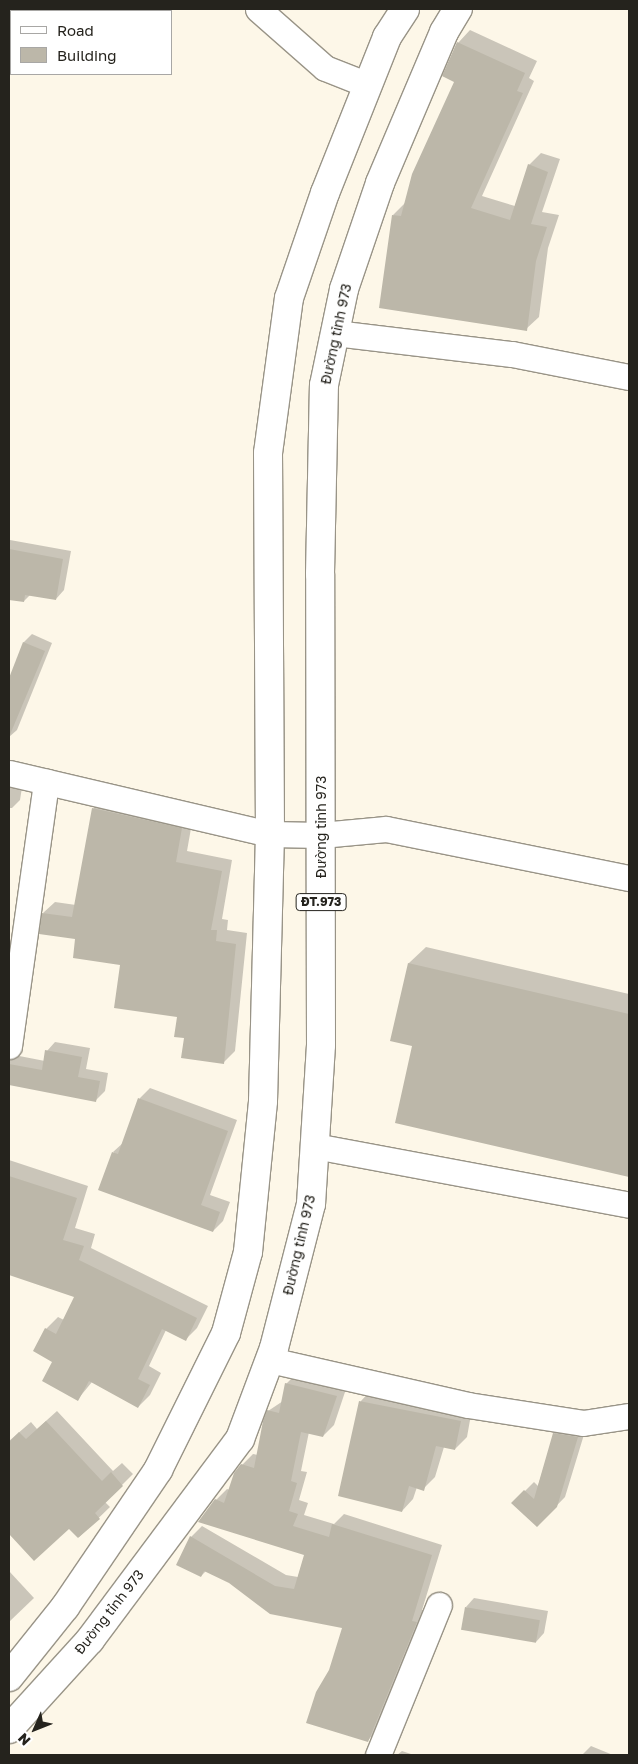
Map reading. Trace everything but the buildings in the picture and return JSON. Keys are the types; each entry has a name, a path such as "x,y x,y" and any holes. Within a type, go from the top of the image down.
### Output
{"main road":[{"path":"9,1677 65,1607 158,1470 226,1333 248,1252 263,1101 270,834 268,453 288,298 325,194 387,37 404,9"},
{"name":"Đường tỉnh 973","path":"9,1728 90,1640 240,1439 270,1360 311,1204 321,1045 320,574 324,385 344,289 380,183 444,32 458,9"}],"street":[{"path":"258,9 325,68 368,85"},
{"path":"335,332 512,354 629,377"},
{"path":"9,773 270,834 321,836 386,829 629,878"},
{"path":"9,1046 46,782"},
{"path":"315,1146 629,1205"},
{"path":"270,1360 468,1405 583,1423 629,1416"},
{"path":"378,1755 439,1605"}]}
